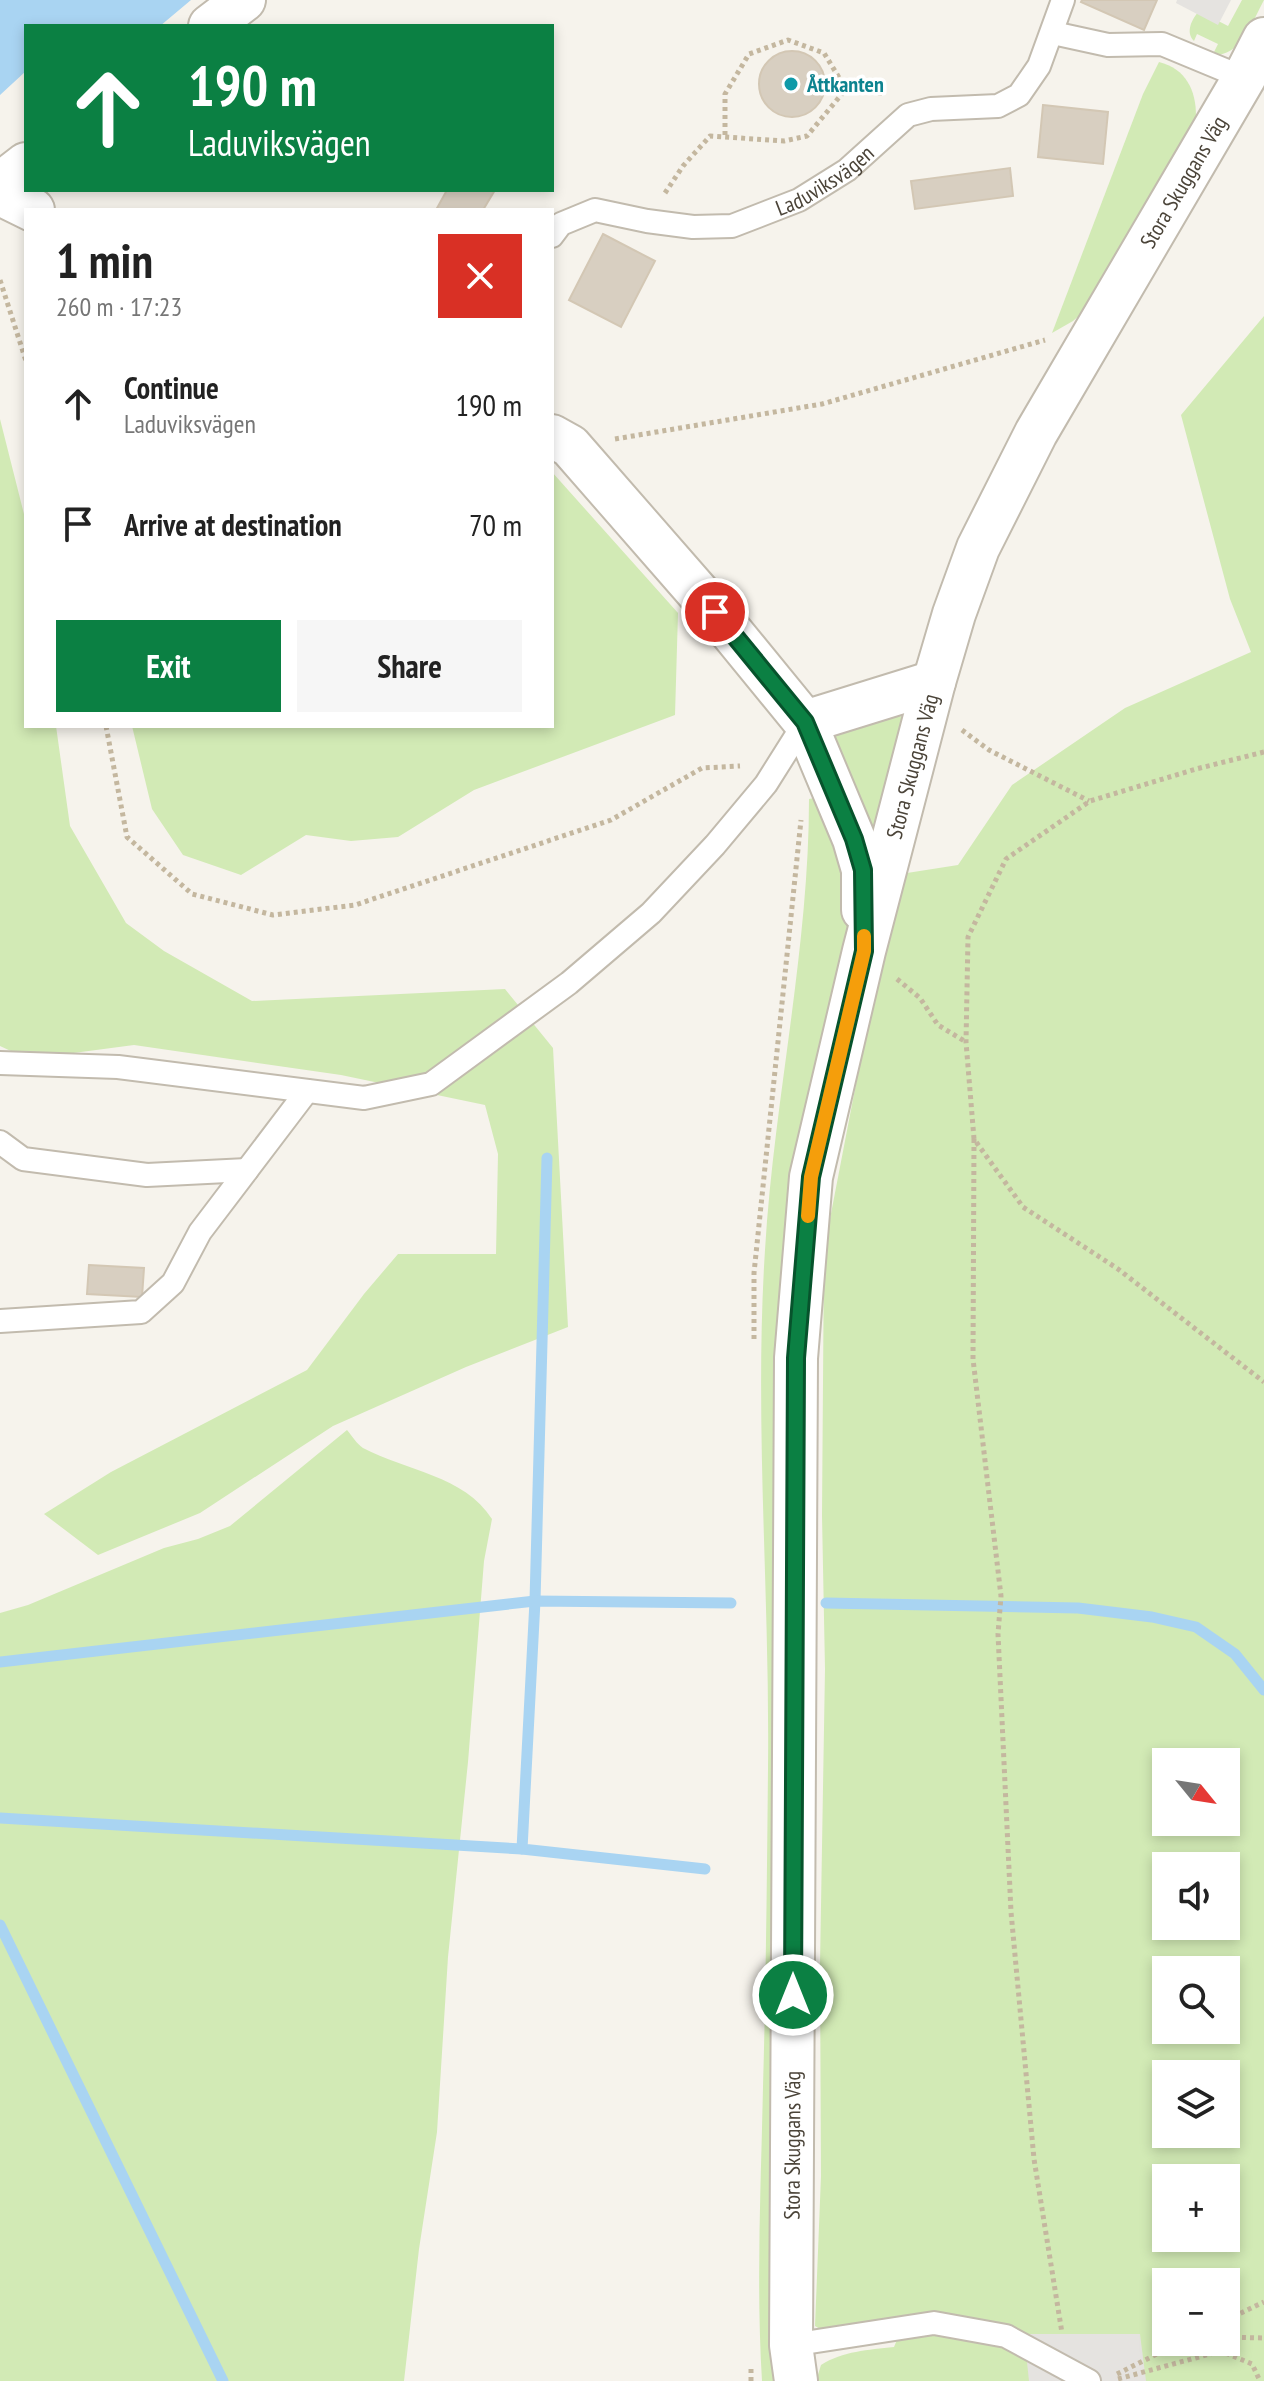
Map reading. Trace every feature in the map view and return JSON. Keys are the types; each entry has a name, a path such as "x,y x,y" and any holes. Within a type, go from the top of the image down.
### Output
{"street":[{"path":"213,24 244,0"},
{"name":"Stora Skuggans Väg","path":"794,2363 796,1358 811,1177 864,951 934,682 954,614 990,522 1029,446 1264,39"},
{"path":"0,184 24,166"},
{"path":"0,194 29,208"},
{"path":"561,441 715,612 805,722 854,839 863,870 864,951"},
{"path":"805,722 934,682"}],"lane":[{"path":"1063,0 1053,33 1108,45 1162,44 1244,78"},
{"name":"Laduviksvägen","path":"554,233 561,224 595,210 693,227 732,226 799,200 847,170 908,115 931,109 998,106 1019,95 1039,66 1053,33"},
{"path":"0,1063 118,1067 364,1098 431,1084 533,1009 651,913 715,845 766,784 805,722"},
{"path":"0,1321 141,1312 173,1283 200,1232 307,1091"},
{"path":"0,1142 23,1159 147,1175 247,1170"},
{"path":"794,2363 934,2323 1006,2336 1089,2381"}],"path":[{"path":"725,135 725,94 749,54 788,40 800,44 824,53 846,89"},
{"path":"846,89 907,97 931,109"},
{"path":"647,221 683,166 710,136 784,141 807,136 846,89"},
{"path":"0,280 24,355"},
{"path":"561,441 822,404 1099,324"},
{"path":"934,682 960,728 989,750 1090,801"},
{"path":"106,728 127,837 192,894 273,915 355,905 611,820 702,768 745,766"},
{"path":"1068,2369 1033,2143 1011,1912 998,1634 1001,1596 973,1359 974,1139 966,1042 968,937 1006,859 1090,801 1264,752"},
{"path":"754,1350 754,1273 801,817"},
{"path":"864,951 920,998 938,1025 966,1042"},
{"path":"974,1139 1023,1207 1118,1269 1264,1382"},
{"path":"1240,2313 1264,2302"},
{"path":"1240,2337 1264,2338"},
{"path":"1110,2381 1221,2351 1252,2364 1260,2381"},
{"path":"1116,2374 1153,2356"},
{"path":"751,2366 751,2381"}],"green space":[{"path":"1242,0 1264,0 1241,42 1234,48 1218,55 1214,52 1218,44 1197,34 1194,41 1190,30 1199,11 1228,26"},
{"path":"1159,62 1170,66 1186,79 1196,107 1195,129 1088,308 1052,333 1143,94"},
{"path":"1264,316 1264,2381 816,2381 821,2365 829,2360 856,2352 894,2347 906,2318 827,2333 815,2326 821,2176 824,1250 870,1011 907,873 958,865 1012,785 1125,708 1251,652 1230,599 1181,415"},
{"path":"0,419 24,514 24,728 56,728 70,826 126,923 164,951 252,1001 505,989 553,1048 568,1327 466,1367 333,1426 200,1513 98,1555 44,1514 111,1472 307,1370 398,1254 496,1254 498,1154 485,1105 341,1075 134,1045 28,1059 0,1046"},
{"path":"554,474 678,613 675,715 474,790 398,837 351,841 306,835 241,875 183,855 152,809 132,728 554,728"},
{"path":"905,716 877,827 865,822 834,739 837,734 888,717"},
{"path":"819,797 832,813 853,922 823,1074 785,2381 762,2381 759,2307 768,1768 762,1315 769,1193 803,912 809,799"},
{"path":"347,1430 363,1448 450,1483 480,1504 492,1519 484,1561 448,1957 437,2132 419,2249 404,2381 0,2381 0,1613 28,1605 164,1548 230,1526"}],"shaded area":[{"path":"1177,0 1231,0 1218,25 1176,3"},
{"path":"1024,2334 1140,2334 1146,2381 1029,2381"}],"water":[{"path":"0,0 191,0 162,24 24,24 24,73 0,95"}],"building":[{"path":"1082,0 1157,0 1144,30"},
{"name":"Åttkanten","path":"792,51 805,54 815,61 822,71 825,84 822,97 815,107 805,114 792,117 779,114 769,107 762,97 759,84 762,71 769,61 779,54"},
{"path":"1043,105 1108,112 1103,164 1038,157"},
{"path":"1010,168 1013,196 915,209 911,181"},
{"path":"446,192 494,192 484,208 437,208"},
{"path":"603,234 655,261 621,327 569,300"},
{"path":"89,1265 144,1268 142,1297 87,1294"}],"waterway":[{"path":"547,1158 535,1601 522,1849 705,1869"},
{"path":"0,1662 535,1601 731,1603"},
{"path":"826,1603 1078,1608 1152,1617 1196,1627 1235,1654 1264,1690"},
{"path":"0,1818 522,1849"},
{"path":"0,1925 223,2381"}],"slow traffic":[{"path":"808,1216 811,1177 864,951 864,936"}],"place":[{"name":"Åttkanten","path":"791,84"}],"route":[{"path":"715,612 805,722 854,839 863,870 864,951 811,1177 796,1358 793,1995"}]}
